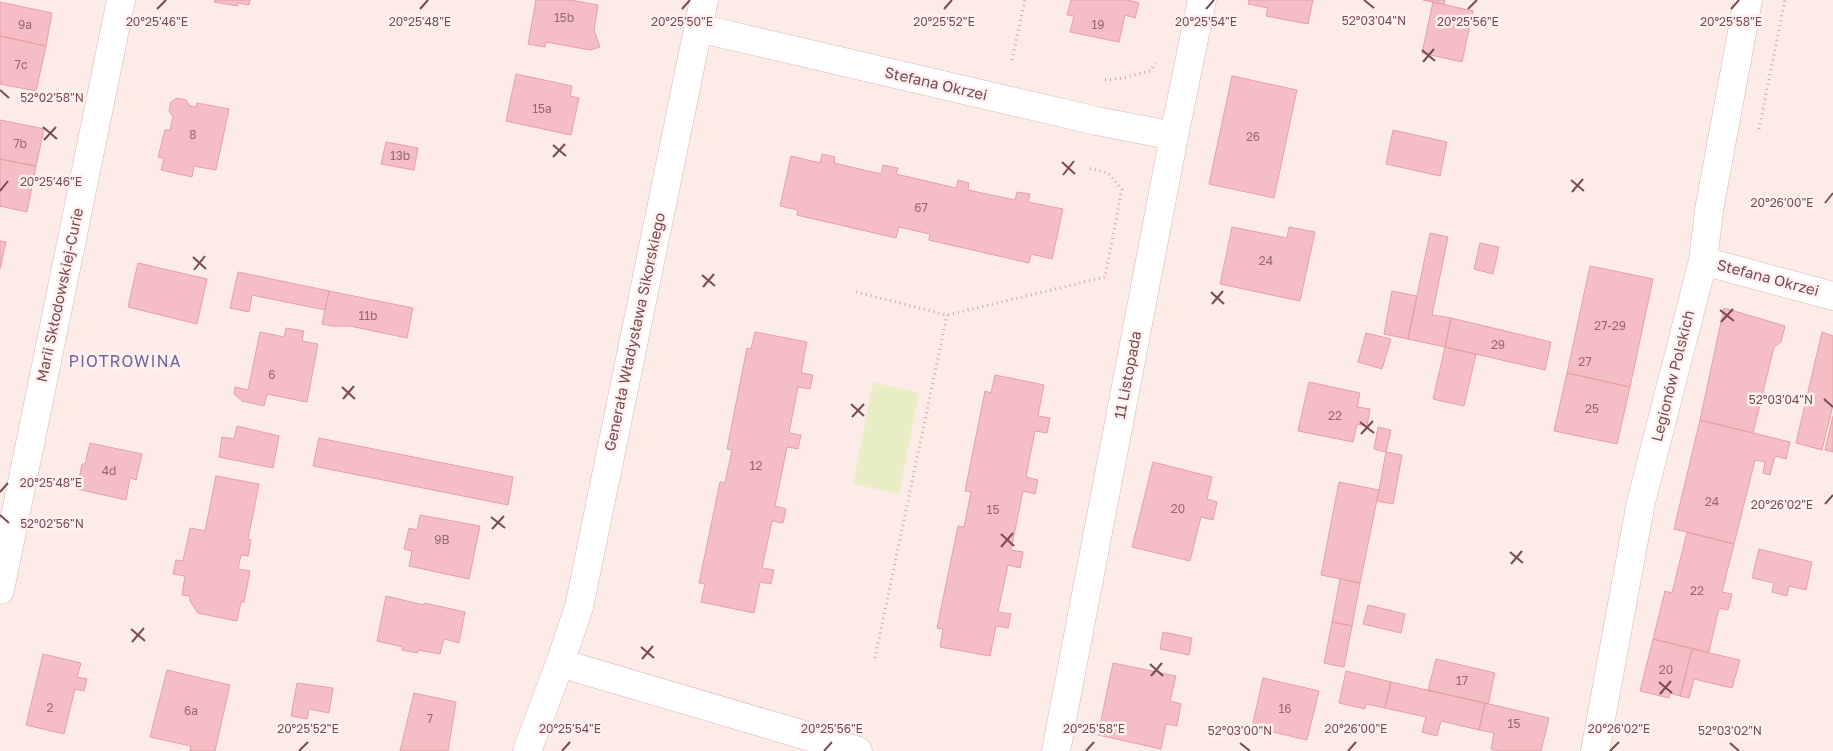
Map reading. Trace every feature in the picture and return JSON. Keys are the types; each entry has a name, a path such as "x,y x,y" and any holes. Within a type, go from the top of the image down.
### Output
{"street":[{"name":"Marii Skłodowskiej-Curie","path":"0,590 121,0"},
{"name":"Generała Władysława Sikorskiego","path":"526,751 560,662 578,607 704,0"},
{"name":"11 Listopada","path":"1056,751 1174,136 1202,0"},
{"name":"Legionów Polskich","path":"1595,751 1641,502 1703,260 1708,210 1748,0"},
{"name":"Stefana Okrzei","path":"698,28 1087,119 1174,136"},
{"name":"Stefana Okrzei","path":"1703,260 1833,296"},
{"path":"560,662 858,751"}],"path":[{"path":"1012,60 1025,0"},
{"path":"1105,80 1123,78 1150,70 1158,58"},
{"path":"856,292 947,315 1105,277 1122,189 1108,173 1088,168"},
{"path":"875,658 947,315"}],"green space":[{"path":"873,382 919,393 899,494 853,484"}],"building":[{"path":"215,0 250,0 249,5 238,3 237,6 214,2"},
{"path":"536,0 570,0 598,5 594,30 600,47 590,50 546,42 545,47 528,44"},
{"path":"1071,0 1128,0 1139,3 1135,18 1125,15 1119,42 1070,32 1074,16 1067,15"},
{"path":"1249,0 1313,0 1308,24 1266,16 1268,8 1248,4"},
{"path":"1423,0 1445,0 1444,4"},
{"path":"0,2 52,13 46,46 0,36"},
{"path":"1433,2 1473,11 1462,62 1422,53"},
{"path":"0,36 46,46 36,91 0,84"},
{"path":"516,74 572,86 570,96 579,98 571,135 506,121"},
{"path":"1232,76 1297,90 1274,198 1209,184"},
{"path":"177,98 186,100 190,106 196,107 197,103 229,109 216,170 194,166 192,177 161,170 164,158 158,157 165,130 170,130 173,117 169,111 171,102"},
{"path":"0,120 44,129 36,166 0,159"},
{"path":"1393,130 1447,142 1440,176 1386,164"},
{"path":"386,142 418,148 414,170 381,164"},
{"path":"822,154 835,157 834,163 881,174 883,165 898,168 896,174 956,188 958,180 969,183 968,190 1015,200 1017,192 1030,194 1028,202 1063,209 1052,259 1031,254 1029,263 929,240 930,234 899,227 896,238 797,215 798,210 780,206 791,156 820,163"},
{"path":"0,159 36,166 27,212 0,206"},
{"path":"1232,227 1287,238 1289,227 1315,232 1300,301 1220,284"},
{"path":"1430,233 1448,237 1432,315 1451,318 1445,347 1408,339"},
{"path":"0,241 6,242 0,269"},
{"path":"1480,243 1499,247 1493,274 1474,269"},
{"path":"138,263 207,279 197,324 128,307"},
{"path":"1590,266 1653,279 1630,387 1567,373"},
{"path":"238,272 329,291 325,310 252,295 249,312 230,308"},
{"path":"329,291 413,308 407,338 350,326 322,324"},
{"path":"1392,291 1417,296 1408,339 1384,334"},
{"path":"1724,308 1785,326 1781,342 1774,347 1753,433 1700,420"},
{"path":"1451,318 1551,342 1545,370 1445,347"},
{"path":"286,328 304,331 302,341 318,344 307,402 267,394 264,406 242,401 234,394 235,387 248,390 260,332 284,337"},
{"path":"755,332 807,342 801,373 813,375 810,389 798,387 789,433 801,435 798,449 787,447 775,506 786,509 783,523 772,521 762,568 774,570 771,584 760,582 754,613 701,602 705,584 699,583 720,482 725,483 732,450 727,449 747,348 751,349"},
{"path":"1822,332 1833,336 1833,405 1822,450 1796,443"},
{"path":"1366,333 1391,339 1382,369 1358,362"},
{"path":"1445,347 1476,354 1464,406 1433,399"},
{"path":"1567,373 1630,387 1617,444 1554,431"},
{"path":"995,375 1044,385 1038,416 1050,418 1047,433 1035,431 1026,477 1038,480 1035,494 1023,491 1011,550 1023,552 1020,568 1008,565 998,612 1011,614 1008,628 996,626 990,656 940,647 943,629 937,628 958,526 964,527 971,492 965,491 985,391 991,393"},
{"path":"1309,382 1360,393 1357,407 1370,409 1367,426 1357,424 1353,442 1298,431"},
{"path":"1833,416 1833,452 1825,450"},
{"path":"1700,420 1790,442 1786,459 1775,456 1770,475 1763,473 1765,462 1755,460 1734,544 1674,529"},
{"path":"237,426 279,436 273,468 219,457 222,437 234,439"},
{"path":"1378,427 1391,430 1386,452 1374,449"},
{"path":"319,438 513,477 508,505 313,466"},
{"path":"90,443 142,454 136,480 130,478 126,500 77,489 82,464 85,464"},
{"path":"1386,452 1402,455 1393,504 1377,501"},
{"path":"1153,462 1212,477 1207,499 1217,502 1213,520 1201,517 1190,561 1132,547"},
{"path":"216,476 259,484 248,539 251,540 248,556 241,555 238,569 250,571 244,602 241,602 237,621 198,613 190,601 190,596 182,595 185,576 173,574 176,560 183,561 190,528 205,531"},
{"path":"1339,482 1379,490 1360,583 1321,575"},
{"path":"420,515 480,526 469,579 409,566 412,551 404,549 409,528 417,530"},
{"path":"1687,532 1734,544 1722,592 1732,594 1728,610 1719,608 1709,652 1653,639 1665,591 1672,593"},
{"path":"1759,549 1812,562 1806,590 1789,586 1787,596 1772,592 1774,583 1752,578"},
{"path":"1340,579 1360,583 1352,626 1332,622"},
{"path":"386,596 465,612 459,643 444,639 440,654 418,650 418,653 402,650 403,647 377,641"},
{"path":"1368,605 1405,614 1401,633 1363,624"},
{"path":"1332,622 1352,626 1344,667 1324,663"},
{"path":"1163,632 1192,638 1189,655 1160,649"},
{"path":"1653,639 1692,649 1680,696 1670,693 1669,698 1640,691"},
{"path":"1692,649 1740,660 1732,688 1694,679 1689,698 1680,696"},
{"path":"43,654 81,663 77,677 87,679 84,691 75,689 64,734 26,725"},
{"path":"1436,659 1495,673 1488,704 1428,690"},
{"path":"1113,663 1176,676 1170,701 1181,704 1177,726 1166,724 1161,749 1098,735"},
{"path":"167,670 230,685 215,751 190,751 191,746 150,737"},
{"path":"1346,671 1391,682 1385,708 1366,704 1365,709 1339,703"},
{"path":"1263,678 1319,691 1307,740 1252,727"},
{"path":"1391,682 1485,703 1479,730 1441,721 1437,736 1422,732 1426,717 1385,708"},
{"path":"297,683 333,688 329,713 309,709 307,719 291,716"},
{"path":"414,693 456,702 448,751 400,751"},
{"path":"1485,703 1549,718 1541,751 1499,751 1491,749 1494,733 1479,730"}],"district":[{"name":"PIOTROWINA","path":"125,361"}]}
